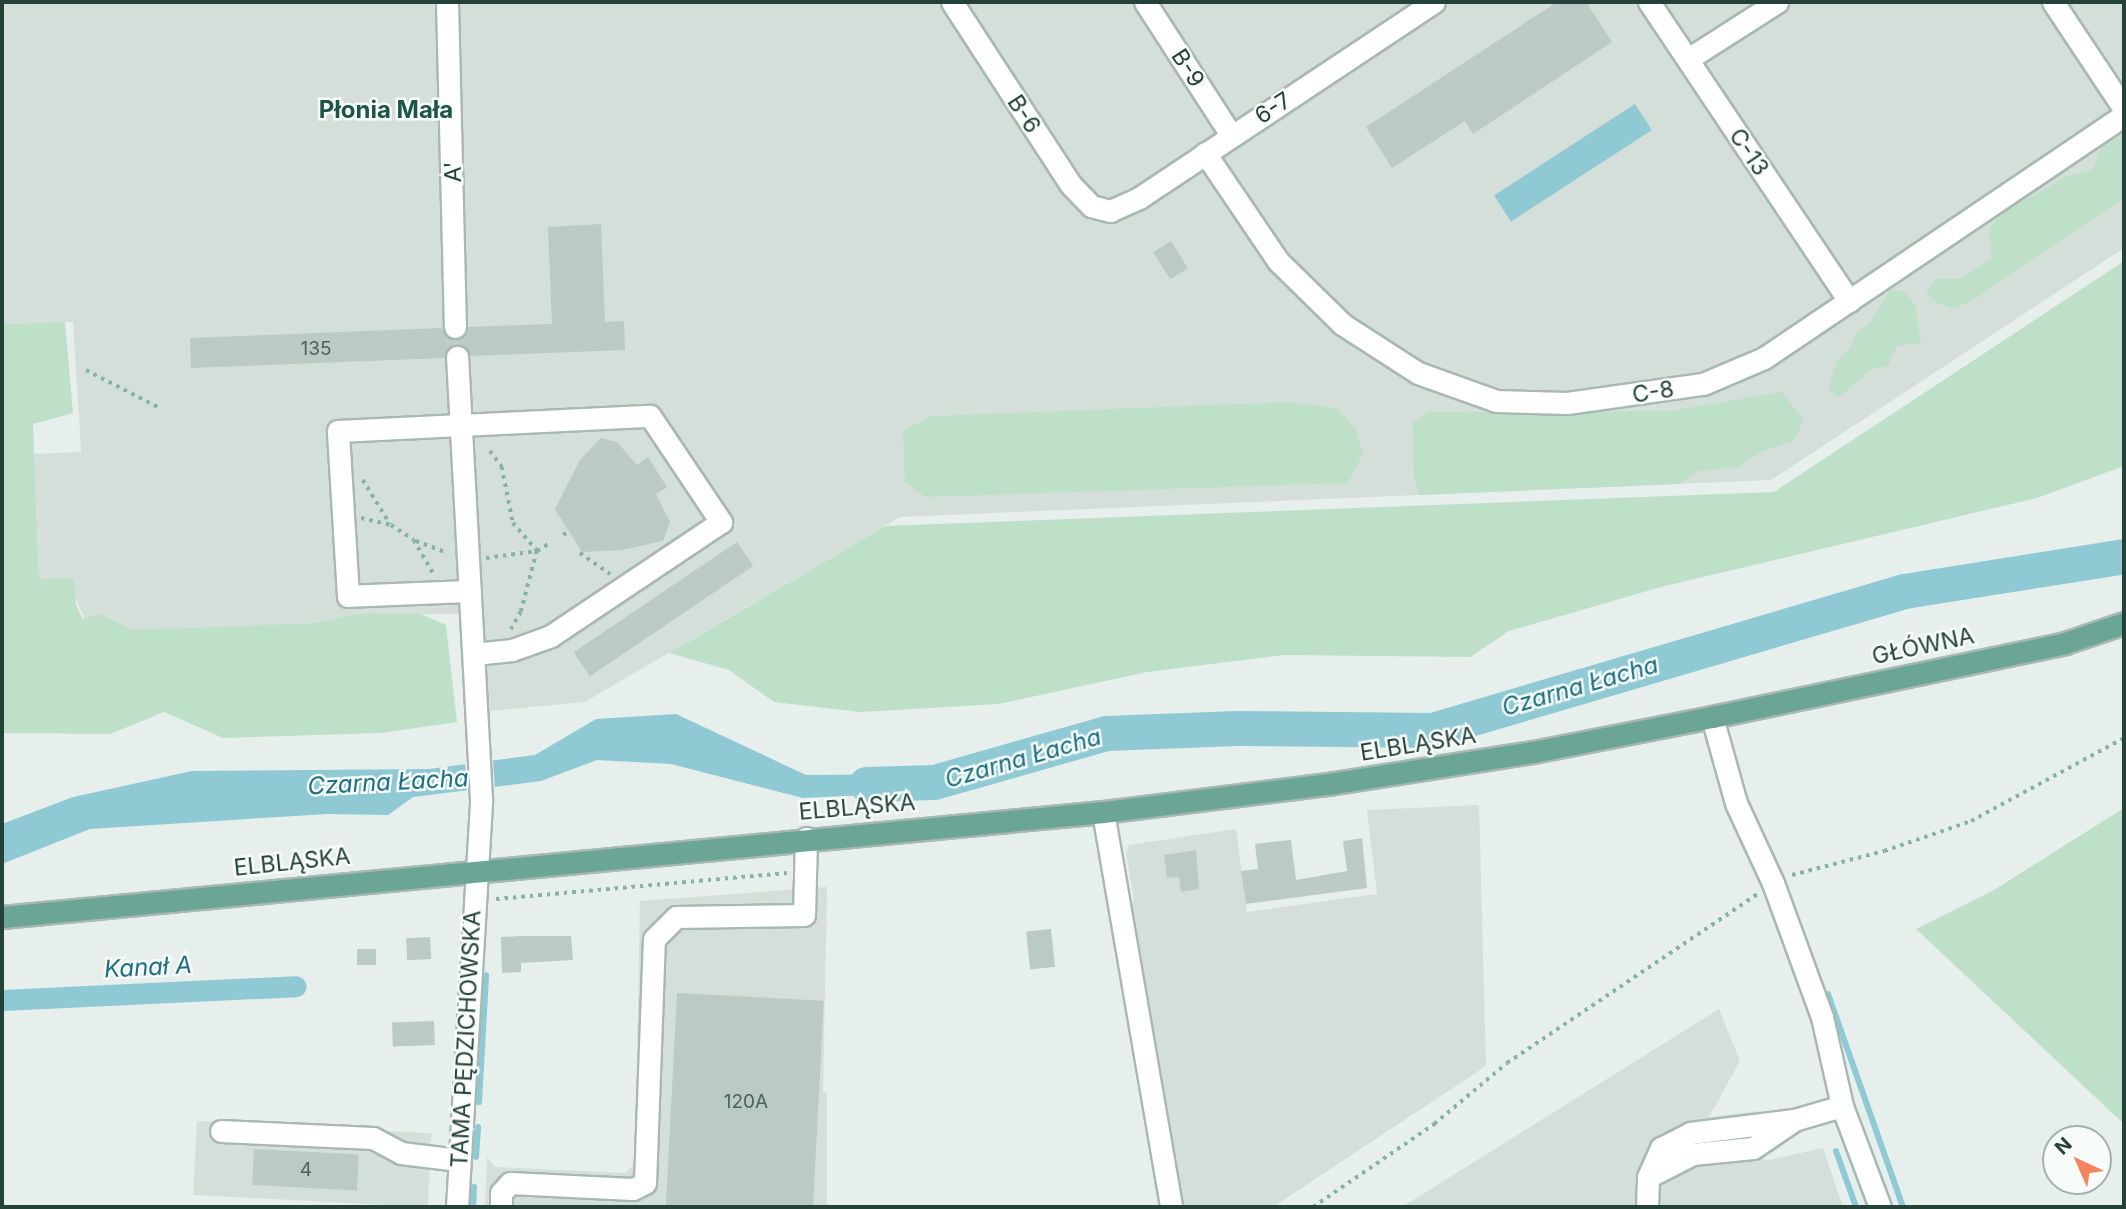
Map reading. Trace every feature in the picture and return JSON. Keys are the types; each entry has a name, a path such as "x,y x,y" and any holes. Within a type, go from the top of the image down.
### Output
{"main road":[{"name":"GŁÓWNA","path":"1722,715 2065,643 2124,623"},
{"name":"ELBLĄSKA","path":"2,917 806,838 1102,812 1356,780 1532,752 1722,715"}],"street":[{"name":"B-6","path":"951,2 1070,185 1091,206 1110,211"},
{"name":"B-9","path":"1146,2 1231,135"},
{"name":"6-7","path":"1110,211 1139,198 1434,2"},
{"name":"C-13","path":"1649,2 1850,301"},
{"path":"1688,59 1777,2"},
{"path":"2053,2 2124,109"},
{"name":"A'","path":"451,7 455,327"},
{"name":"C-8","path":"1205,153 1278,261 1342,324 1418,373 1496,401 1567,403 1703,384 1764,358 2124,116"},
{"name":"TAMA PĘDZICHOWSKA","path":"457,357 481,799 457,1207"},
{"path":"470,591 348,596 344,570 338,431 650,416 721,522 551,636 512,650 474,654"},
{"path":"1722,715 1736,803 1773,883 1822,1017 1842,1106 1880,1207"},
{"path":"1102,812 1171,1207"},
{"path":"501,1207 501,1194 510,1183 634,1189 645,1183 654,939 676,917 804,915 806,838"},
{"path":"1647,1207 1648,1177 1661,1149 1690,1133 1794,1120 1842,1106"},
{"path":"221,1131 373,1138 401,1153 459,1160"}],"path":[{"path":"86,370 160,408"},
{"path":"490,451 502,467 513,523 537,551"},
{"path":"360,469 369,496 391,525 414,540 456,554"},
{"path":"342,519 391,525"},
{"path":"414,540 436,579"},
{"path":"484,558 537,551 550,543"},
{"path":"509,632 521,612 537,551"},
{"path":"580,553 611,575"},
{"path":"1782,877 1884,851 1971,821 2124,737"},
{"path":"547,888 765,872"},
{"path":"1313,1207 1434,1124 1507,1063 1763,891"}],"shaded area":[{"path":"2,2 2124,2 2124,248 1771,480 900,517 585,702 490,711 482,614 354,614 314,623 91,632 75,598 39,580 34,454 81,452 73,322 2,324"},
{"path":"1479,805 1486,1066 1273,1207 1179,1207 1131,906 1134,900 1126,853 1129,845 1236,829 1247,912 1377,894 1367,810"},
{"path":"827,887 823,1092 827,1093 827,1203 833,1207 485,1207 487,1157 495,1167 625,1173 635,1164 640,901"},
{"path":"1719,1009 1740,1061 1709,1117 1758,1111 1764,1161 1823,1148 1843,1207 1402,1207"},
{"path":"197,1121 432,1133 428,1207 193,1195"}],"green space":[{"path":"2124,134 2124,198 1955,309 1935,302 1926,292 1936,279 1959,279 1992,259 1989,229 2002,213 2066,177 2093,169 2101,147"},
{"path":"2124,261 2124,466 2037,498 1661,587 1509,631 1470,657 1285,655 1147,672 998,704 860,712 774,702 729,670 669,653 885,526 1774,492"},
{"path":"1889,291 1903,291 1915,304 1921,343 1897,346 1888,366 1872,369 1839,397 1828,389 1837,360 1850,348 1858,330 1868,325"},
{"path":"65,322 73,413 33,424 39,579 74,578 76,605 83,619 99,614 133,630 314,623 354,614 421,614 446,625 457,722 381,733 223,738 164,712 110,734 2,733 2,324"},
{"path":"1782,392 1804,420 1794,441 1762,451 1739,467 1698,471 1678,484 1420,495 1414,479 1413,423 1428,412 1670,411"},
{"path":"1289,402 1337,408 1356,429 1363,454 1348,483 925,497 905,482 903,430 932,416"},
{"path":"2124,808 2124,1124 1916,929 1994,890"}],"water":[{"path":"1635,104 1652,130 1511,221 1494,195"},
{"path":"676,714 806,775 932,774 889,794 803,798 671,764 597,760 541,781 413,797 388,815 327,814 90,829 2,864 2,824 73,797 192,771 429,769 535,755 596,719"}],"pier":[{"path":"493,761 495,790 467,792 465,763"}],"building":[{"path":"1557,2 1586,2 1612,42 1473,134 1465,121 1392,168 1366,127"},
{"path":"601,224 605,322 624,321 625,350 470,356 457,344 449,346 444,358 191,368 190,338 442,328 448,338 456,340 468,327 552,324 548,227"},
{"path":"1171,241 1188,268 1170,279 1153,252"},
{"path":"601,438 617,442 637,465 648,457 667,487 656,494 670,522 663,541 622,550 582,552 555,509 580,460"},
{"path":"737,542 753,566 590,676 574,652"},
{"path":"1362,838 1367,888 1246,904 1241,871 1258,869 1255,844 1291,840 1296,880 1347,871 1343,841"},
{"path":"1196,850 1199,889 1181,892 1179,877 1167,878 1164,855"},
{"path":"1051,929 1055,967 1030,969 1026,932"},
{"path":"571,936 573,960 521,963 521,972 502,973 501,937"},
{"path":"430,937 431,959 407,960 406,938"},
{"path":"357,949 376,949 376,965 357,965"},
{"path":"677,993 824,1001 813,1207 666,1207"},
{"path":"434,1021 435,1045 393,1046 392,1022"},
{"path":"254,1149 359,1154 357,1190 252,1185"}],"waterway":[{"name":"Czarna Łacha","path":"866,784 934,782 1106,733 1237,728 1432,730 1904,591 2124,556"},
{"path":"479,1102 486,975"},
{"name":"Kanał A","path":"2,1000 296,986"},
{"path":"1828,994 1903,1207"},
{"path":"476,1157 478,1127"},
{"path":"1836,1151 1856,1207"},
{"path":"473,1207 474,1187"}],"tunnel":[{"path":"455,327 457,357"}],"district":[{"name":"Płonia Mała","path":"386,110"}]}
